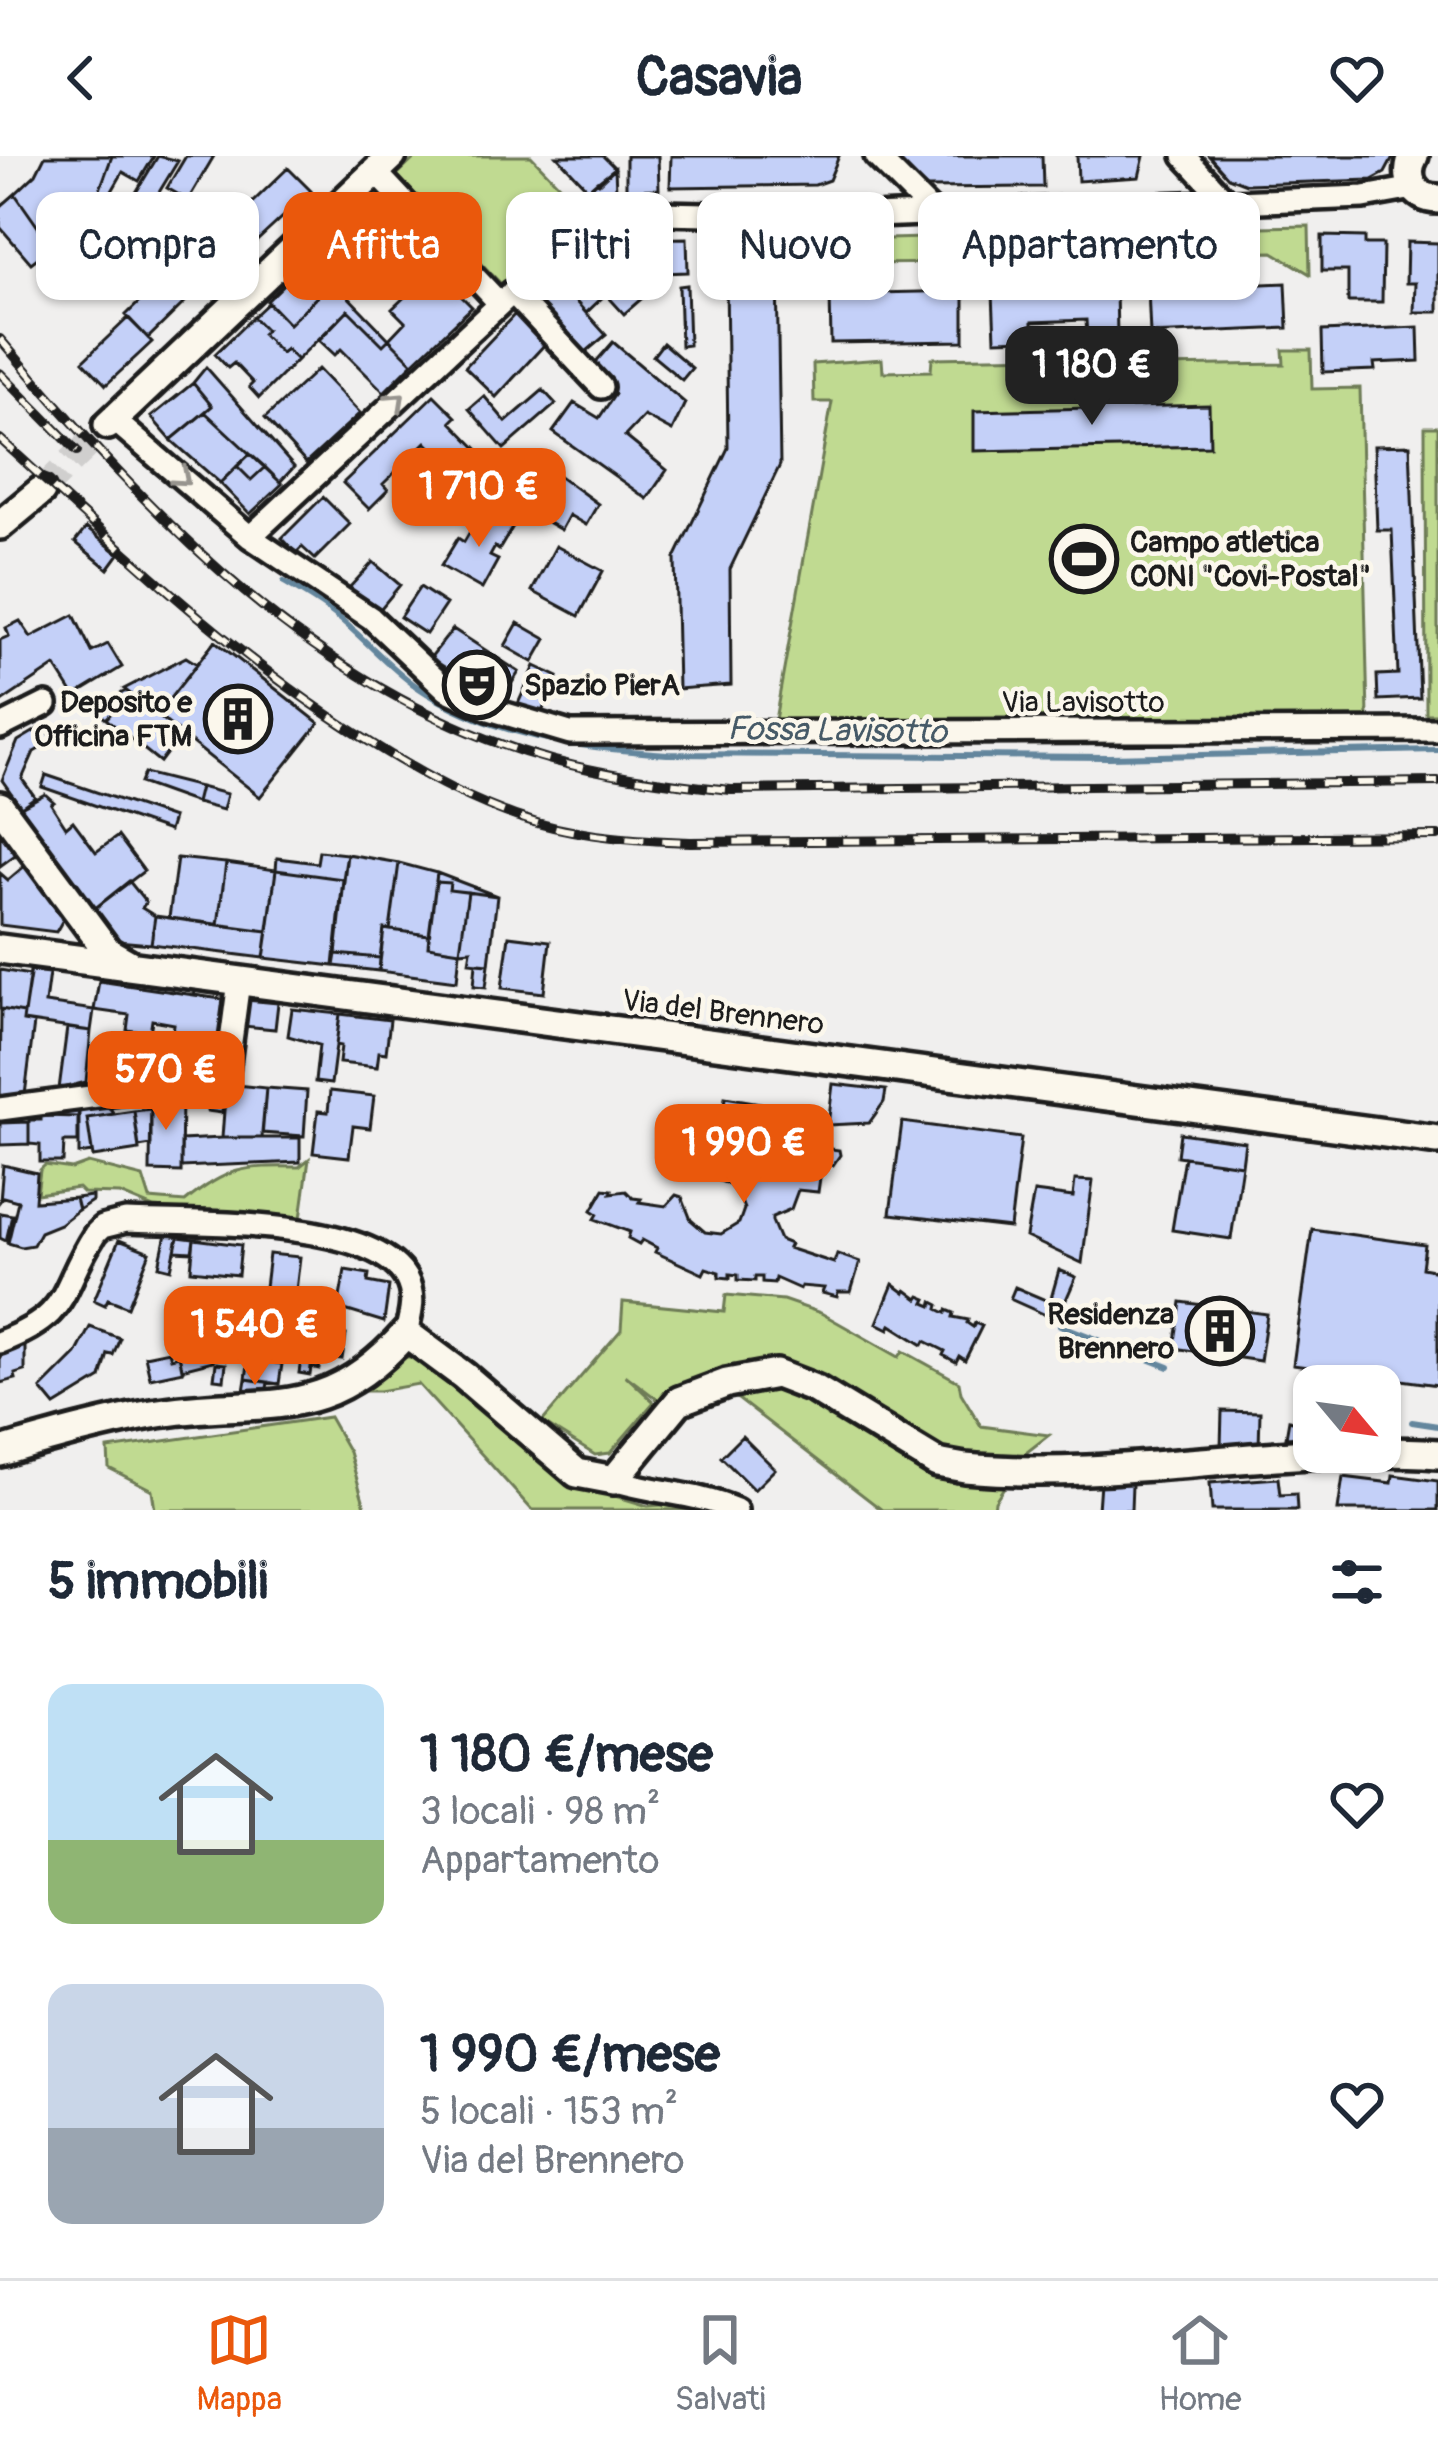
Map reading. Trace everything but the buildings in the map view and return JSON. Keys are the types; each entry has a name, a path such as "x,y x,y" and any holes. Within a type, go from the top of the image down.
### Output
{"main road":[{"path":"1414,156 1408,175 1426,194"},
{"path":"111,423 376,161"},
{"path":"0,525 40,491"},
{"path":"0,806 108,952 134,967"},
{"path":"50,956 76,941 82,920"},
{"name":"Via del Brennero","path":"0,949 1438,1140"},
{"path":"0,1452 151,1414 212,1406 283,1406 324,1396 366,1370 406,1333 577,1472 614,1480 679,1402 727,1383 776,1375 815,1389 937,1462 965,1468 1140,1469 1326,1453 1438,1454"}],"street":[{"path":"876,156 918,198"},
{"path":"1184,156 1218,192"},
{"path":"250,537 506,298 376,161"},
{"path":"1260,200 1426,194"},
{"path":"673,213 918,215"},
{"path":"508,300 601,387"},
{"name":"Via Lavisotto","path":"111,423 250,537 371,618 447,690 488,709 570,733 1438,730"},
{"path":"0,727 46,704"},
{"path":"0,1109 226,1078 238,981"},
{"path":"0,1342 35,1328 50,1315 63,1299 88,1244 102,1227 126,1221 247,1226 328,1235 361,1246 396,1266 412,1296 406,1333"},
{"path":"614,1480 648,1490 690,1493 736,1510"}],"green space":[{"path":"417,156 531,156 566,192 506,192 504,287 482,264 482,192 413,192 397,175"},
{"path":"1309,226 1310,274 1273,252 1260,252 1260,227"},
{"path":"918,238 918,263 894,264 894,239"},
{"name":"Campo atletica CONI \"Covi-Postal\"","path":"1283,350 1311,350 1312,389 1360,388 1368,717 775,720 832,402 814,402 813,364 882,359 883,372 931,371 932,358 1039,356 1040,369 1088,370 1089,354 1160,354 1161,366 1284,364"},
{"path":"1425,427 1438,427 1438,714 1426,714"},
{"path":"309,1159 301,1218 153,1208 120,1194 83,1193 78,1188 37,1194 45,1165 72,1169 88,1163 143,1177 150,1199 185,1202 225,1175 264,1167 299,1167"},
{"path":"726,1295 783,1300 821,1313 899,1357 903,1351 959,1382 981,1426 1049,1435 1027,1452 994,1510 882,1510 707,1375 662,1403 625,1375 654,1402 610,1453 595,1455 542,1422 621,1330 623,1302 724,1312"},
{"path":"403,1357 421,1357 571,1483 648,1506 714,1510 532,1510 418,1384 355,1391"},
{"path":"329,1417 349,1452 366,1510 155,1510 152,1490 109,1468 108,1449"}],"waterway":[{"name":"Fossa Lavisotto","path":"284,582 333,613 406,678 445,703 505,728 602,748 667,754 1109,757 1438,750"},
{"path":"1060,1325 1169,1367"},
{"path":"1412,1422 1438,1426"}],"tunnel":[{"path":"41,491 108,425"}],"railway":[{"path":"0,339 179,533 314,645 388,692 467,731 551,760 640,779 731,790 1438,782"},
{"path":"0,373 77,451"},
{"path":"0,439 273,676 432,779 537,823 594,835 690,842 1438,836"}],"place":[{"name":"Campo atletica CONI \"Covi-Postal\"","path":"1084,559"},
{"name":"Spazio PierA","path":"477,685"},
{"name":"Deposito e Officina FTM","path":"238,719"},
{"name":"Residenza Brennero","path":"1220,1331"}]}
